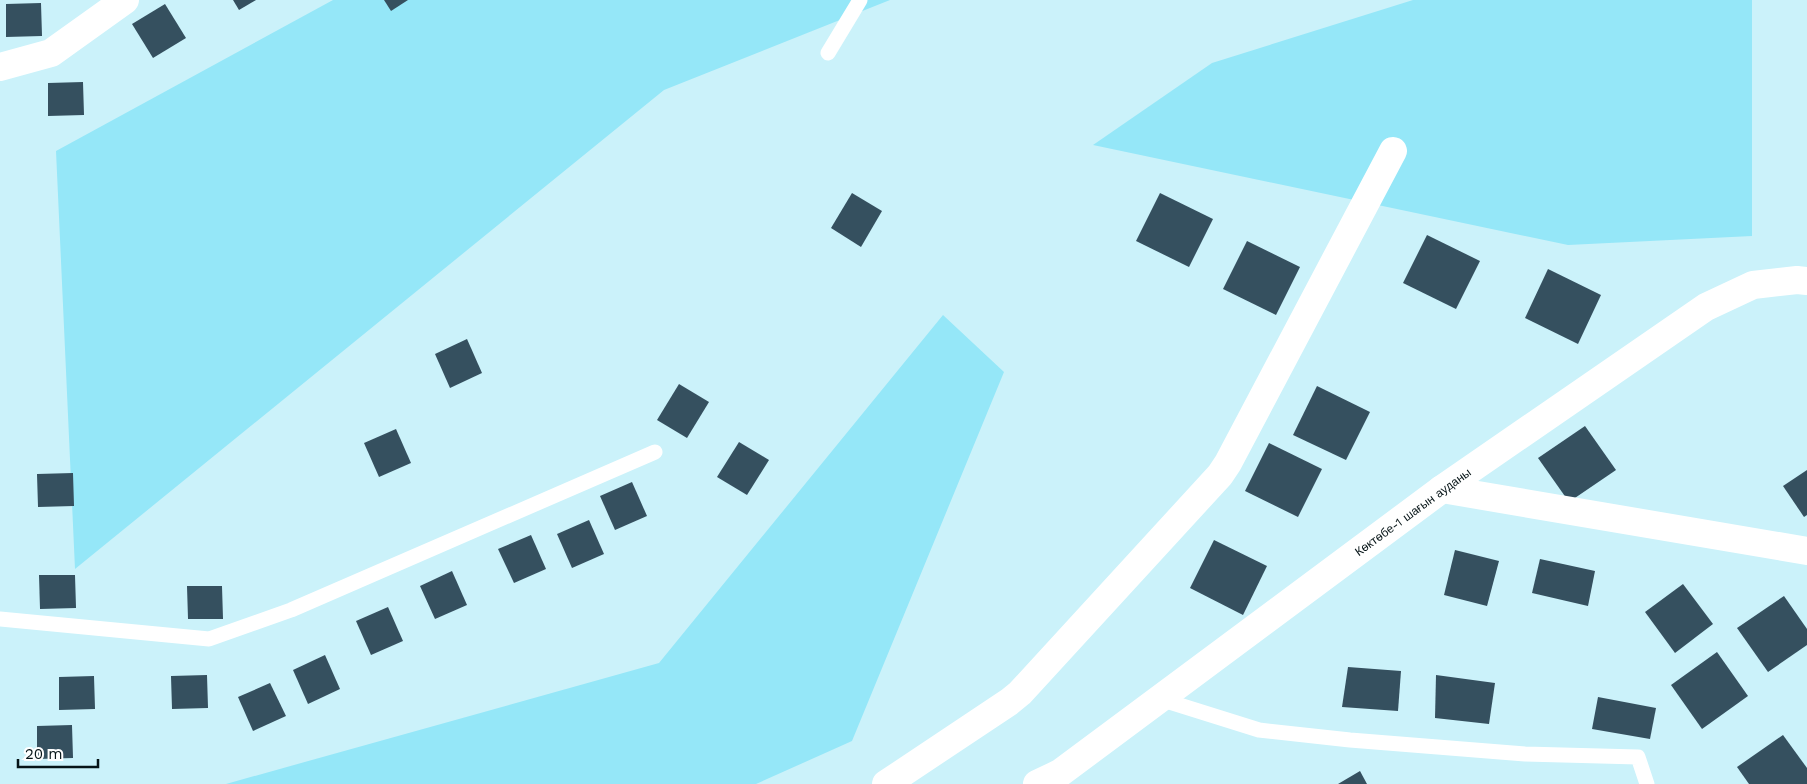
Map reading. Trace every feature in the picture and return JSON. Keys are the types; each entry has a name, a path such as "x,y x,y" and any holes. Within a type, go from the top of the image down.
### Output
{"street":[{"path":"0,67 51,53 125,0"},
{"path":"886,784 1020,693 1220,475 1393,151"},
{"name":"Көктөбе-1 шағын ауданы","path":"1037,784 1060,773 1442,490 1706,307 1753,285 1797,280 1807,281"},
{"path":"1442,490 1807,551"}],"lane":[{"path":"828,53 860,0"},
{"path":"0,619 210,639 291,610 655,452"},
{"path":"1160,699 1259,730 1350,740 1525,754 1638,757 1647,784"}],"shaded area":[{"path":"333,0 890,0 664,90 75,569 56,151"},
{"path":"1413,0 1752,0 1752,236 1568,245 1093,145 1212,63"},
{"path":"943,315 1004,372 852,741 756,784 226,784 659,663"}],"building":[{"path":"233,0 256,0 239,10"},
{"path":"384,0 408,0 391,11"},
{"path":"41,3 42,36 6,37 6,4"},
{"path":"165,4 186,38 153,58 132,24"},
{"path":"83,82 84,115 48,116 48,83"},
{"path":"852,193 882,211 861,247 831,228"},
{"path":"1160,193 1213,219 1189,267 1136,241"},
{"path":"1427,235 1480,261 1456,309 1403,283"},
{"path":"1247,241 1300,267 1276,315 1223,289"},
{"path":"1548,269 1601,295 1578,344 1525,318"},
{"path":"467,339 482,373 450,388 435,354"},
{"path":"679,384 709,402 687,438 657,420"},
{"path":"1317,386 1370,412 1346,460 1293,435"},
{"path":"1585,426 1616,470 1569,502 1538,458"},
{"path":"396,429 411,463 379,477 364,443"},
{"path":"739,442 769,460 747,495 717,477"},
{"path":"1269,443 1322,469 1298,517 1245,491"},
{"path":"1807,470 1807,515 1804,517 1783,486"},
{"path":"73,473 74,506 38,507 37,474"},
{"path":"632,482 647,516 615,530 600,496"},
{"path":"589,520 604,554 572,568 557,534"},
{"path":"531,535 546,569 514,583 498,549"},
{"path":"1214,540 1267,566 1243,615 1190,588"},
{"path":"1455,550 1499,561 1487,606 1444,595"},
{"path":"1540,559 1595,571 1588,606 1532,593"},
{"path":"452,571 467,605 435,619 420,586"},
{"path":"39,575 75,575 76,608 40,609"},
{"path":"1683,584 1713,624 1675,653 1645,612"},
{"path":"187,586 222,586 223,619 188,619"},
{"path":"1784,596 1807,629 1807,645 1768,672 1737,628"},
{"path":"388,607 403,641 371,655 356,621"},
{"path":"1717,652 1748,696 1702,729 1671,685"},
{"path":"325,655 340,689 308,704 293,670"},
{"path":"1348,667 1401,671 1398,711 1342,707"},
{"path":"207,675 208,708 172,709 171,676"},
{"path":"1436,675 1495,683 1489,724 1435,718"},
{"path":"94,676 95,709 59,710 59,677"},
{"path":"270,683 286,716 253,731 238,697"},
{"path":"1598,697 1656,708 1650,739 1592,729"},
{"path":"72,725 73,758 37,759 37,726"},
{"path":"1783,735 1807,768 1807,784 1749,784 1737,767"},
{"path":"1360,771 1367,784 1338,784"}]}
